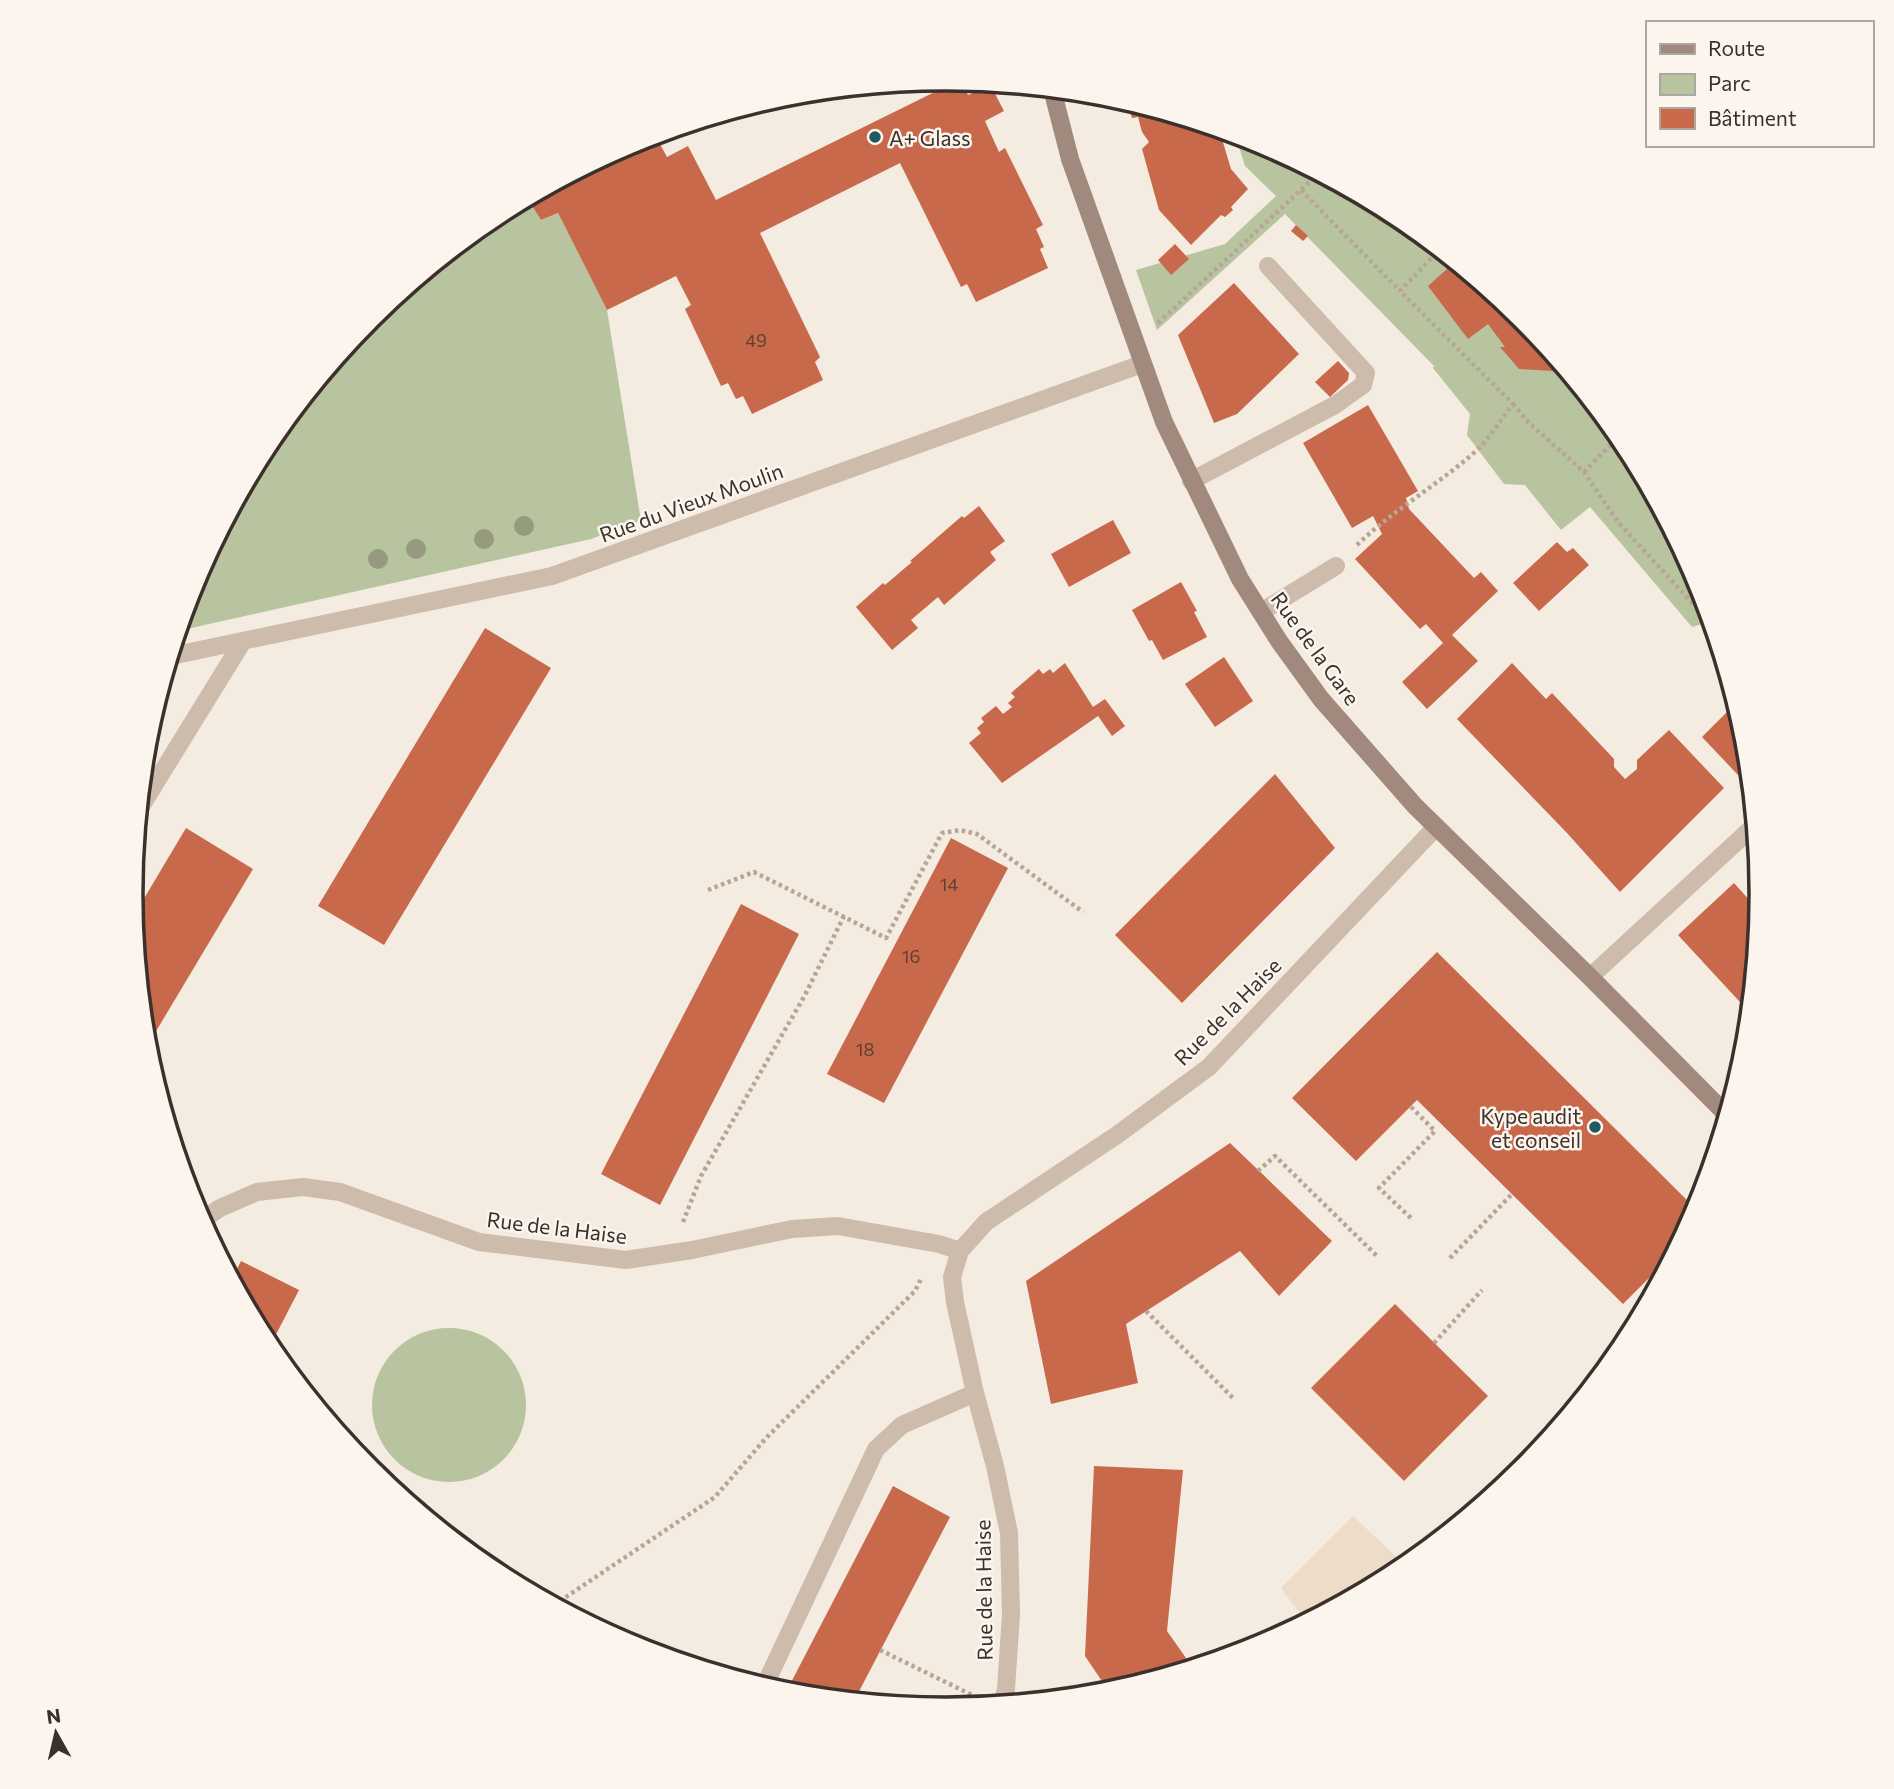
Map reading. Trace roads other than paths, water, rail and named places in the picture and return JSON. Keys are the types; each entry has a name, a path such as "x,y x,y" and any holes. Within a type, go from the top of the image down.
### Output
{"street":[{"name":"Rue de la Gare","path":"1054,98 1070,159 1164,422 1240,579 1279,640 1321,699 1415,806 1721,1109"},
{"path":"1191,481 1335,405 1363,385 1366,373 1268,265"},
{"name":"Rue du Vieux Moulin","path":"181,654 552,576 1142,364"},
{"path":"1261,612 1336,565"},
{"path":"150,792 243,641"},
{"name":"Rue de la Haise","path":"1004,1696 1011,1614 1009,1533 995,1466 975,1393 954,1290 952,1277 960,1251 986,1222 1117,1135 1209,1067 1436,827"},
{"path":"1590,977 1748,831"},
{"name":"Rue de la Haise","path":"210,1215 257,1192 303,1187 340,1192 479,1242 626,1260 792,1229 838,1226 939,1244 960,1251"},
{"path":"768,1678 876,1449 902,1425 975,1393"}],"place":[{"name":"A+ Glass","path":"875,137"},
{"name":"Kype audit et conseil","path":"1595,1127"}]}
